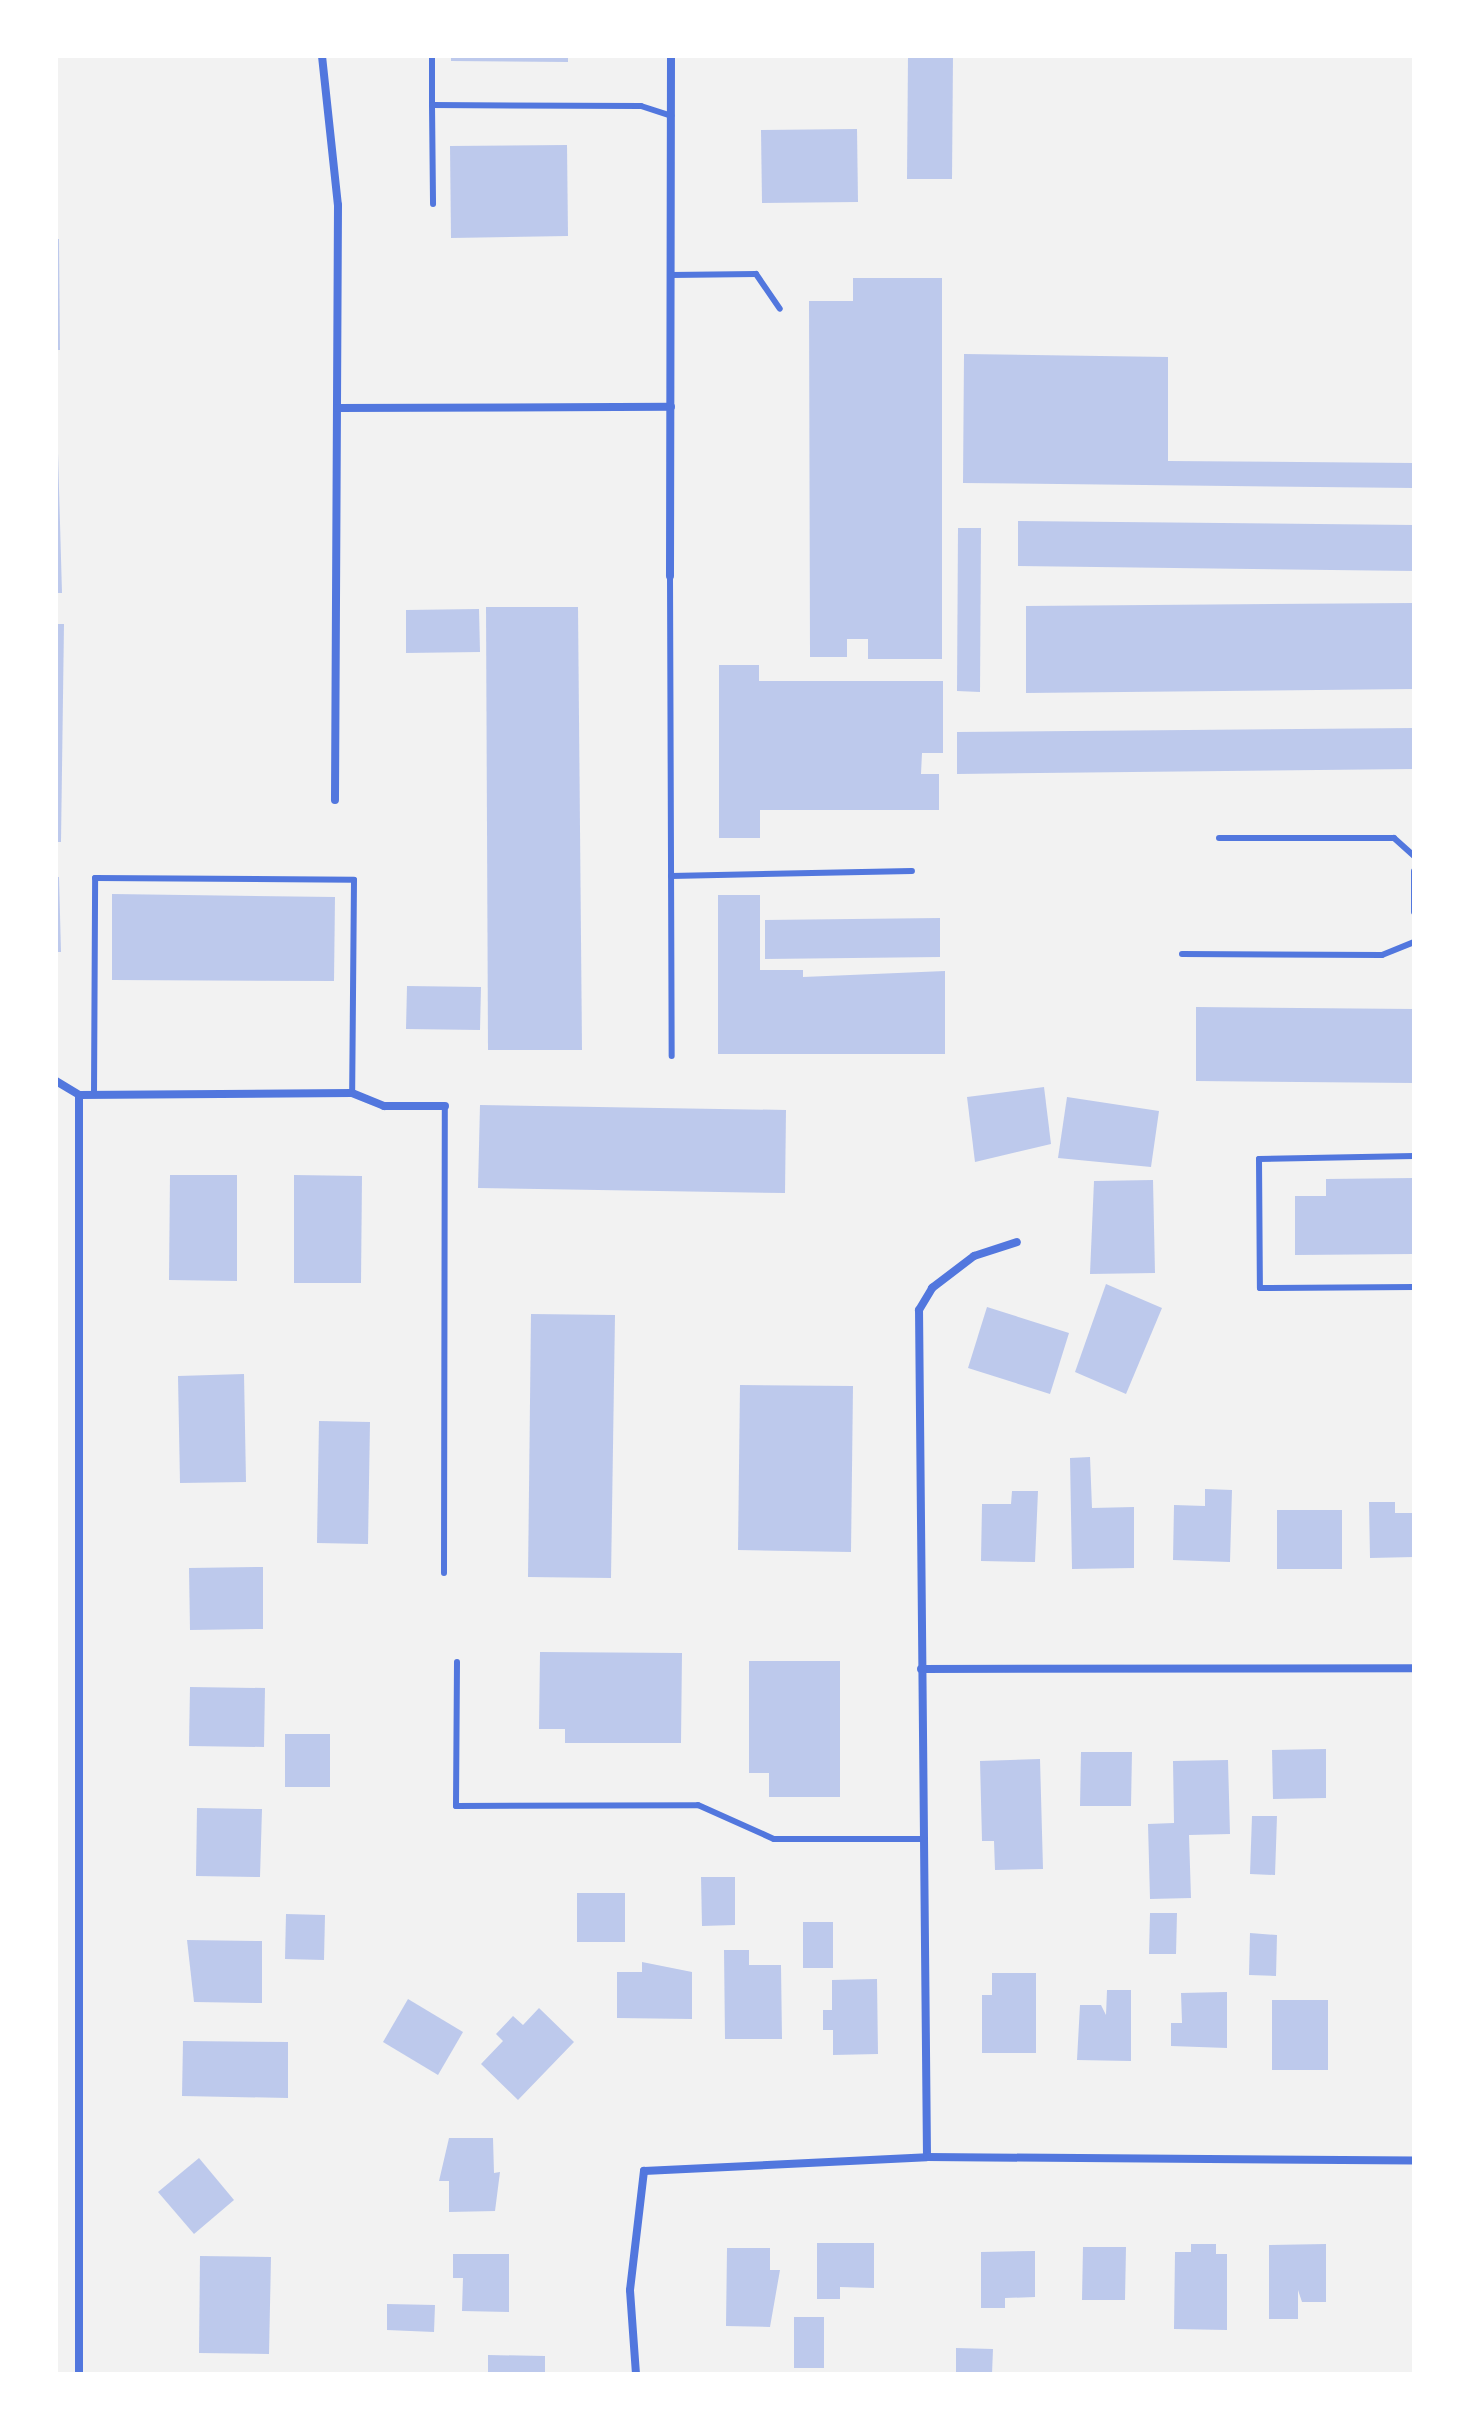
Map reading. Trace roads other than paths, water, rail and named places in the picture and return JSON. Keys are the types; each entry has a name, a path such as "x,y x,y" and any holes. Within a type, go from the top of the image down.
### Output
{"street":[{"path":"322,56 336,169 335,800"},
{"path":"670,576 671,56"},
{"path":"337,408 671,407"},
{"path":"56,1081 79,1095 352,1093 384,1106 445,1106"},
{"path":"79,1095 79,2374"},
{"path":"927,2157 919,1310 932,1288 974,1256 1017,1242"},
{"path":"921,1669 1414,1668"},
{"path":"636,2374 630,2290 644,2171 927,2157 1414,2160"}],"lane":[{"path":"432,56 433,204"},
{"path":"432,105 641,106 671,116"},
{"path":"671,275 756,274 780,309"},
{"path":"670,576 672,1056"},
{"path":"1219,838 1394,838 1414,856"},
{"path":"671,876 912,871"},
{"path":"1414,871 1414,912"},
{"path":"94,1095 95,878 354,880 352,1093"},
{"path":"1182,954 1382,955 1414,942"},
{"path":"444,1573 445,1106"},
{"path":"1414,1156 1259,1159 1260,1288 1414,1287"},
{"path":"457,1662 456,1806 698,1805 774,1839 925,1839"}]}
